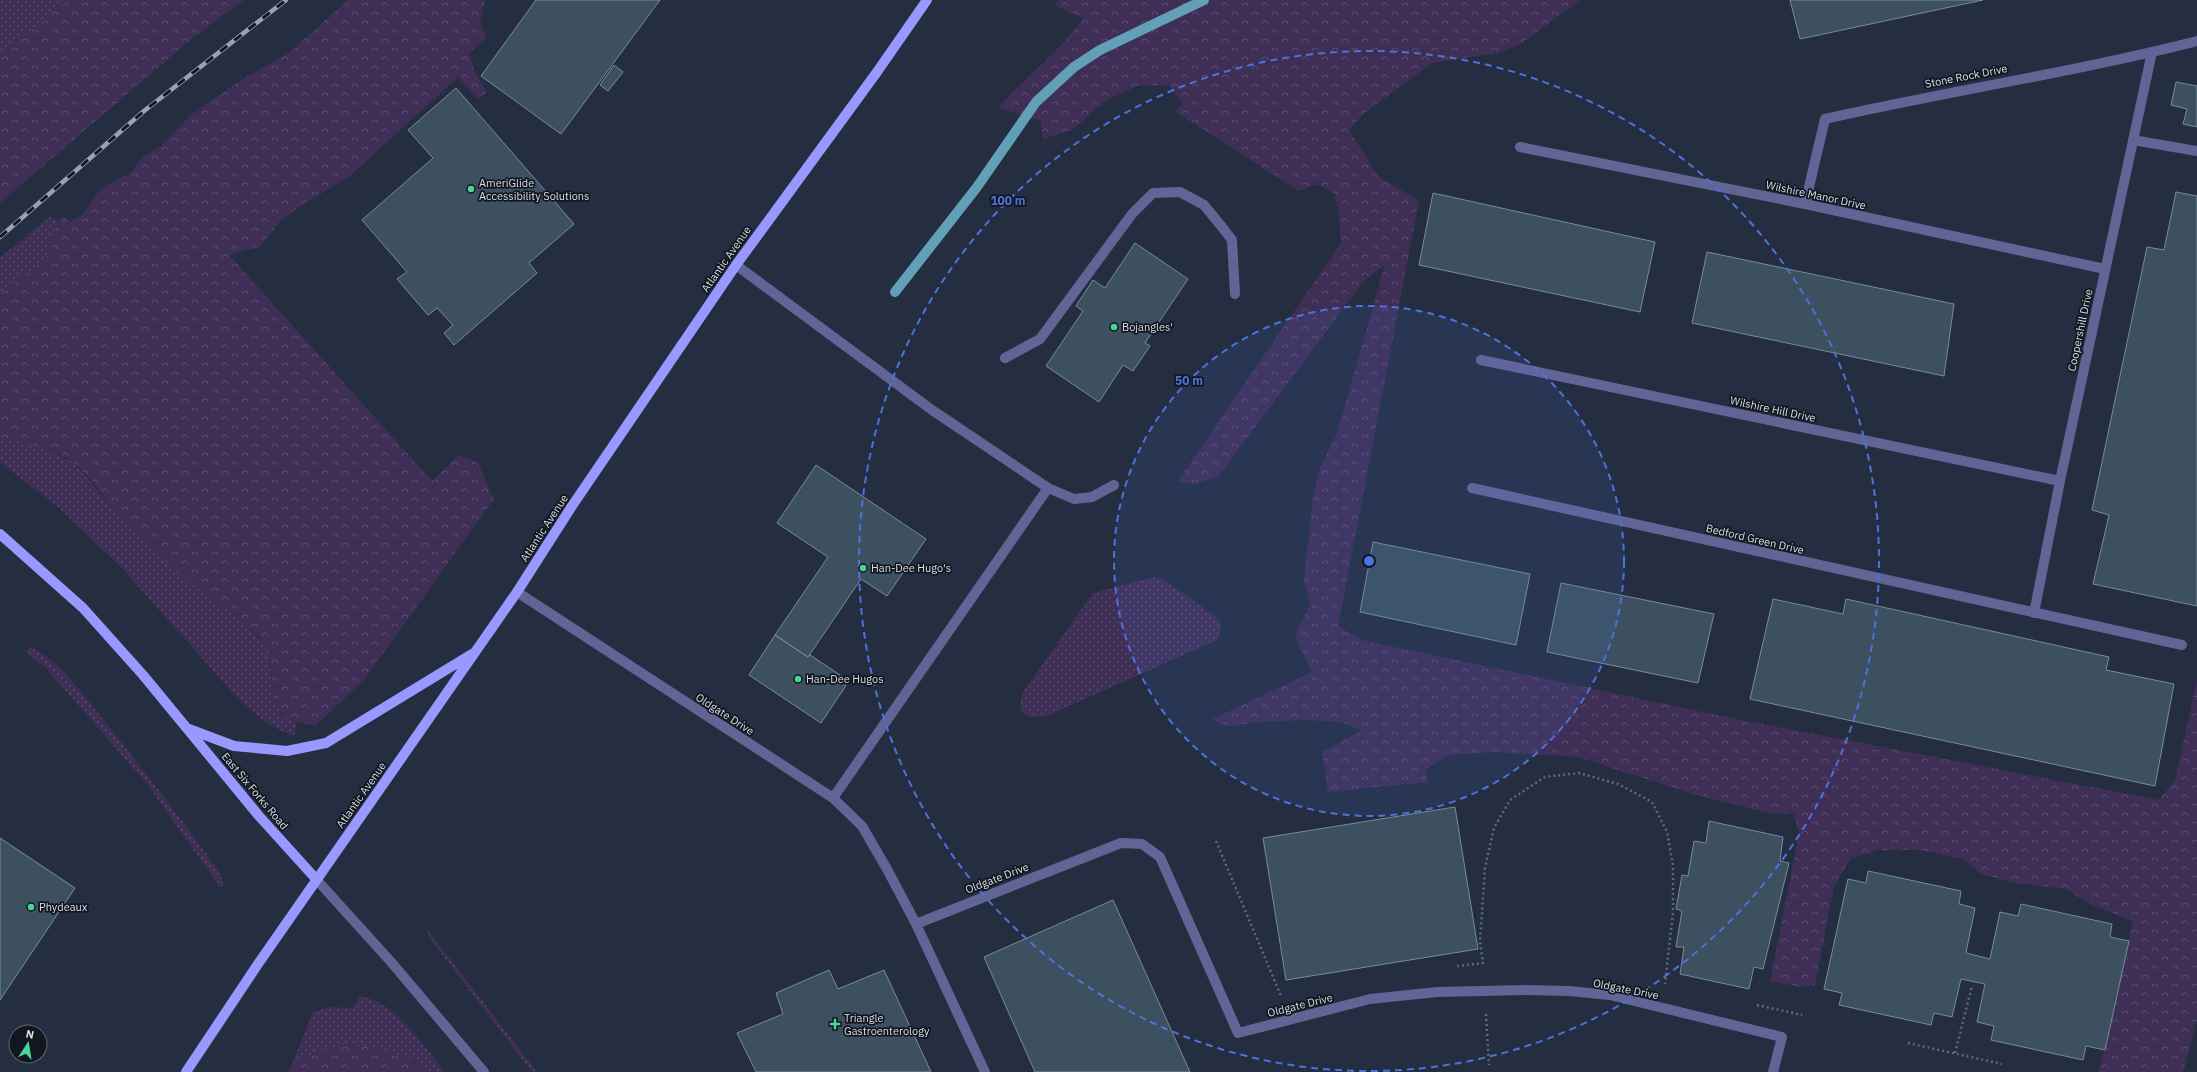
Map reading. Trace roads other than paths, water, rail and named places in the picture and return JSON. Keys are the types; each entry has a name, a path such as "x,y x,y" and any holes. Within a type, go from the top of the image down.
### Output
{"main road":[{"name":"Atlantic Avenue","path":"186,1072 316,880 517,592 577,500 736,265 877,72 927,0"},
{"name":"East Six Forks Road","path":"0,534 83,608 188,729 259,816 316,880"},
{"path":"188,729 234,746 272,750 288,751 326,743 476,652"}],"street":[{"name":"Stone Rock Drive","path":"1805,204 1825,119 1923,97 2152,52 2197,41"},
{"name":"Coopershill Drive","path":"2034,613 2060,481 2152,52"},
{"path":"2133,140 2197,151"},
{"name":"Wilshire Manor Drive","path":"1520,147 1805,204 2105,269"},
{"path":"1005,358 1040,339 1132,214 1153,193 1180,192 1204,205 1222,227 1232,240 1235,294"},
{"path":"736,265 932,410 1048,488 1074,498 1092,497 1114,486"},
{"name":"Wilshire Hill Drive","path":"1481,360 2060,481"},
{"path":"833,798 1048,488"},
{"name":"Bedford Green Drive","path":"1472,488 2182,645"},
{"name":"Oldgate Drive","path":"517,592 833,798 862,826 916,924 985,1072"},
{"name":"Oldgate Drive","path":"916,924 1121,843 1142,844 1160,857 1238,1033 1370,999 1437,992 1569,991 1610,995 1782,1037 1773,1072"},
{"name":"East Six Forks Road","path":"316,880 392,963 484,1072"}],"waterway":[{"path":"895,292 977,187 1036,102 1074,67 1100,50 1204,0"}],"railway":[{"path":"0,237 144,111 286,0"}],"place":[{"name":"AmeriGlide Accessibility Solutions","path":"471,189"},
{"name":"Bojangles'","path":"1114,327"},
{"name":"Han-Dee Hugo's","path":"863,568"},
{"name":"Han-Dee Hugos","path":"798,679"},
{"name":"Phydeaux","path":"31,907"},
{"name":"Triangle Gastroenterology","path":"835,1024"}]}
